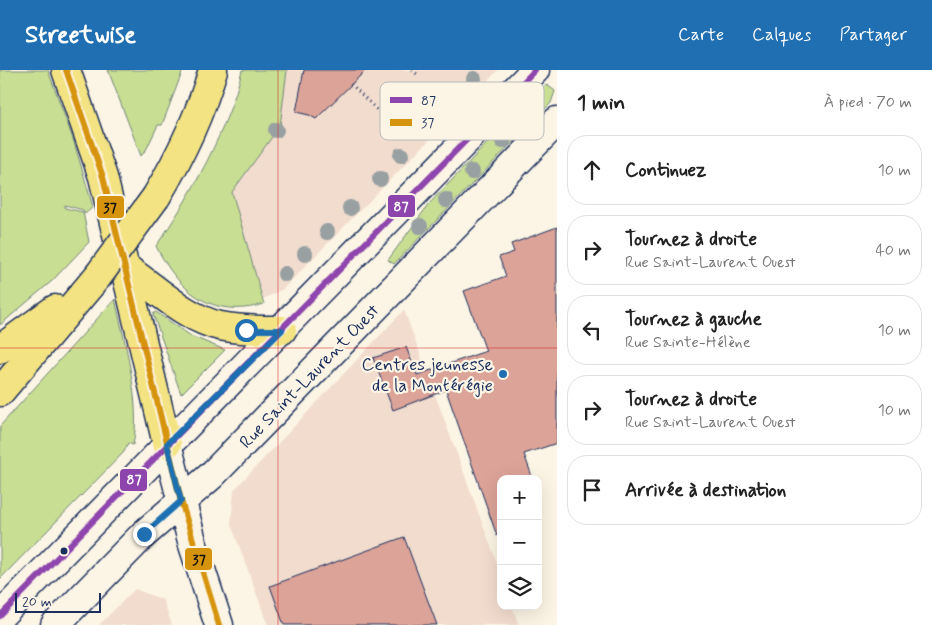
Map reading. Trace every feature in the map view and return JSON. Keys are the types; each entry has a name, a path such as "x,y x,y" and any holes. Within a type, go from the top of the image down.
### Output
{"main road":[{"path":"66,70 95,147 126,268 167,444"},
{"path":"0,392 98,276 156,197 174,166 192,128 213,70"},
{"path":"126,268 180,308 204,321 220,326 246,330 282,330"},
{"path":"0,349 98,276"}],"street":[{"path":"522,82 534,70"},
{"name":"Rue Saint-Laurent Ouest","path":"544,134 557,121"},
{"path":"0,616 466,140"},
{"name":"Rue Saint-Laurent Ouest","path":"55,625 144,534 219,468 538,140"},
{"path":"167,444 181,501 219,625"}],"path":[{"path":"412,70 417,74"},
{"path":"351,84 380,112"}],"shaded area":[{"path":"287,70 498,70 486,82 380,82 380,140 429,140 283,289 263,299 232,192 280,126"},
{"path":"404,310 497,563 497,610 513,610 519,625 268,625 231,524 234,490"},
{"path":"135,589 163,600 172,625 99,625"}],"green space":[{"path":"0,70 48,70 74,142 93,207 85,214 83,210 65,205 65,208 83,212 89,242 52,281 0,325"},
{"path":"108,70 183,70 162,125 158,125 141,156"},
{"path":"242,70 287,70 280,126 232,192 264,304 245,308 228,308 198,298 186,288 165,262 156,246 182,207 207,161 228,114"},
{"path":"547,85 555,91 551,103 544,110 544,86"},
{"path":"490,140 515,140 394,264 388,260 429,204"},
{"path":"115,299 134,392 135,429 133,445 128,443 124,452 0,579 0,426"},
{"path":"156,312 191,336 225,350 181,394 153,314"}],"building":[{"path":"304,70 366,70 316,119 296,112"},
{"name":"Centres jeunesse de la Montérégie","path":"557,227 557,443 524,454 532,475 497,475 497,536 446,390 393,410 373,358 406,347 417,375 486,351 464,291 506,276 499,257 514,252 511,244"},
{"path":"404,537 437,625 284,625 270,586"}],"transit line":[{"name":"37","path":"66,70 103,177 181,501 219,625"},
{"name":"87","path":"523,82 535,70"},
{"name":"87","path":"0,616 466,140"}],"place":[{"name":"Centres jeunesse de la Montérégie","path":"503,374"}],"route":[{"path":"144,534 181,501 167,444 282,330 246,330"}]}
